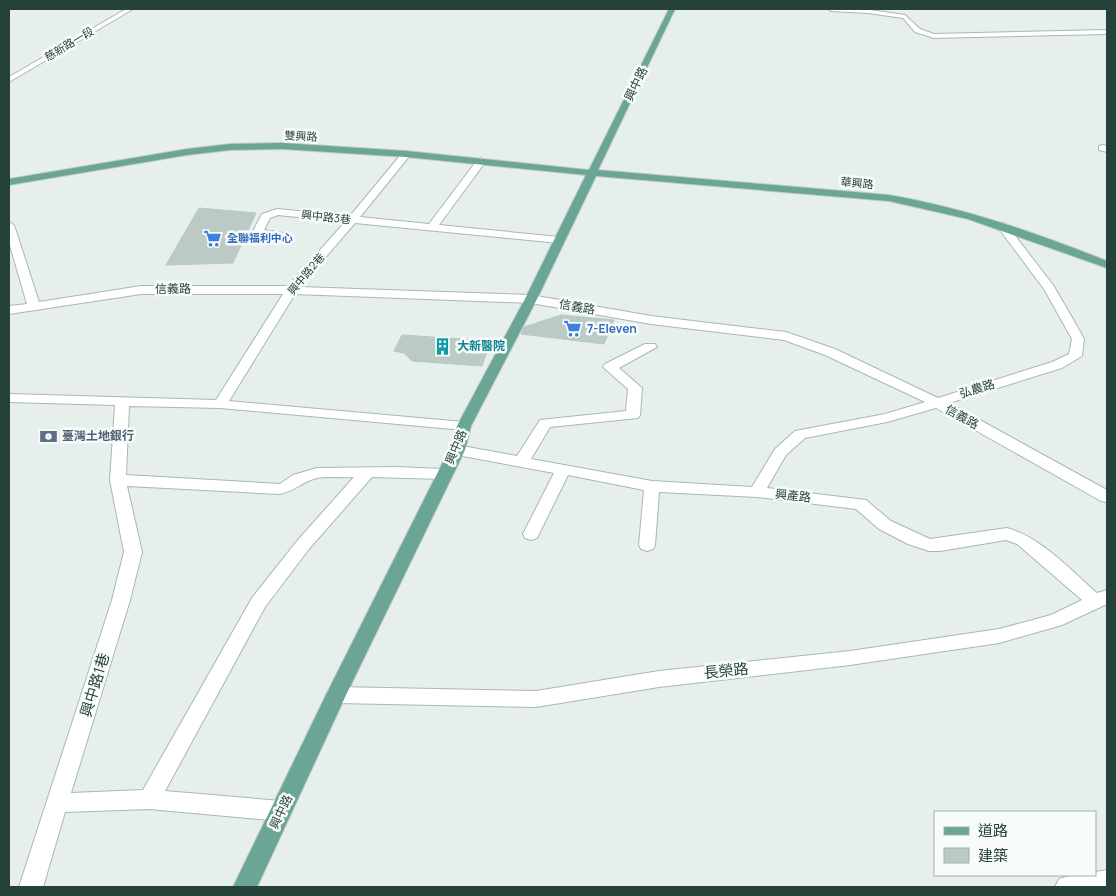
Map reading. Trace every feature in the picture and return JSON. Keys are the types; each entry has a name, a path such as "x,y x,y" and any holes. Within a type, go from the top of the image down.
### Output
{"main road":[{"name":"興中路","path":"245,887 336,695 457,450 464,426 531,299 594,173 672,9"},
{"name":"雙興路","path":"9,182 187,152 230,147 282,146 406,154 594,173"},
{"name":"華興路","path":"594,173 888,198 928,204 969,214 1107,265"}],"street":[{"name":"慈新路一段","path":"9,80 130,9"},
{"path":"831,9 869,10 905,17 909,25 934,36 1107,32"},
{"name":"興中路2巷","path":"220,404 291,290 406,154"},
{"path":"432,227 481,161"},
{"name":"興中路3巷","path":"285,236 258,231 266,216 278,212 559,240"},
{"path":"9,225 34,306"},
{"name":"弘農路","path":"756,492 784,448 791,439 800,434 887,418 1057,365 1075,356 1078,339 1064,314 1049,288 1002,226"},
{"name":"信義路","path":"9,310 141,290 291,290 531,299 651,320 786,336 830,352 938,403 1107,497"},
{"path":"521,462 545,423 633,415 635,388 610,366 650,347"},
{"path":"9,398 220,404 464,426"},
{"name":"興中路1巷","path":"32,887 121,600 133,552 118,480 122,401"},
{"name":"興產路","path":"457,450 652,486 756,492 860,504 885,525 914,540 929,545 940,545 1007,534 1023,540 1101,598"},
{"path":"531,534 563,470"},
{"path":"149,799 258,603 303,545 368,472"},
{"path":"118,480 280,489 288,487 299,478 317,473 444,474"},
{"path":"647,545 652,486"},
{"name":"長榮路","path":"336,695 536,699 658,678 850,658 999,636 1056,620 1101,598"},
{"path":"58,803 149,799 281,811"},
{"path":"1068,887 1107,881"}],"building":[{"name":"全聯福利中心","path":"199,208 256,213 233,263 166,265"},
{"name":"7-Eleven","path":"561,315 614,320 604,344 521,334 524,327"},
{"name":"大新醫院","path":"402,335 491,341 482,366 412,361 404,353 394,351"}],"place":[{"name":"全聯福利中心","path":"213,238"},
{"name":"7-Eleven","path":"573,329"},
{"name":"大新醫院","path":"443,346"},
{"name":"臺灣土地銀行","path":"48,436"}]}
